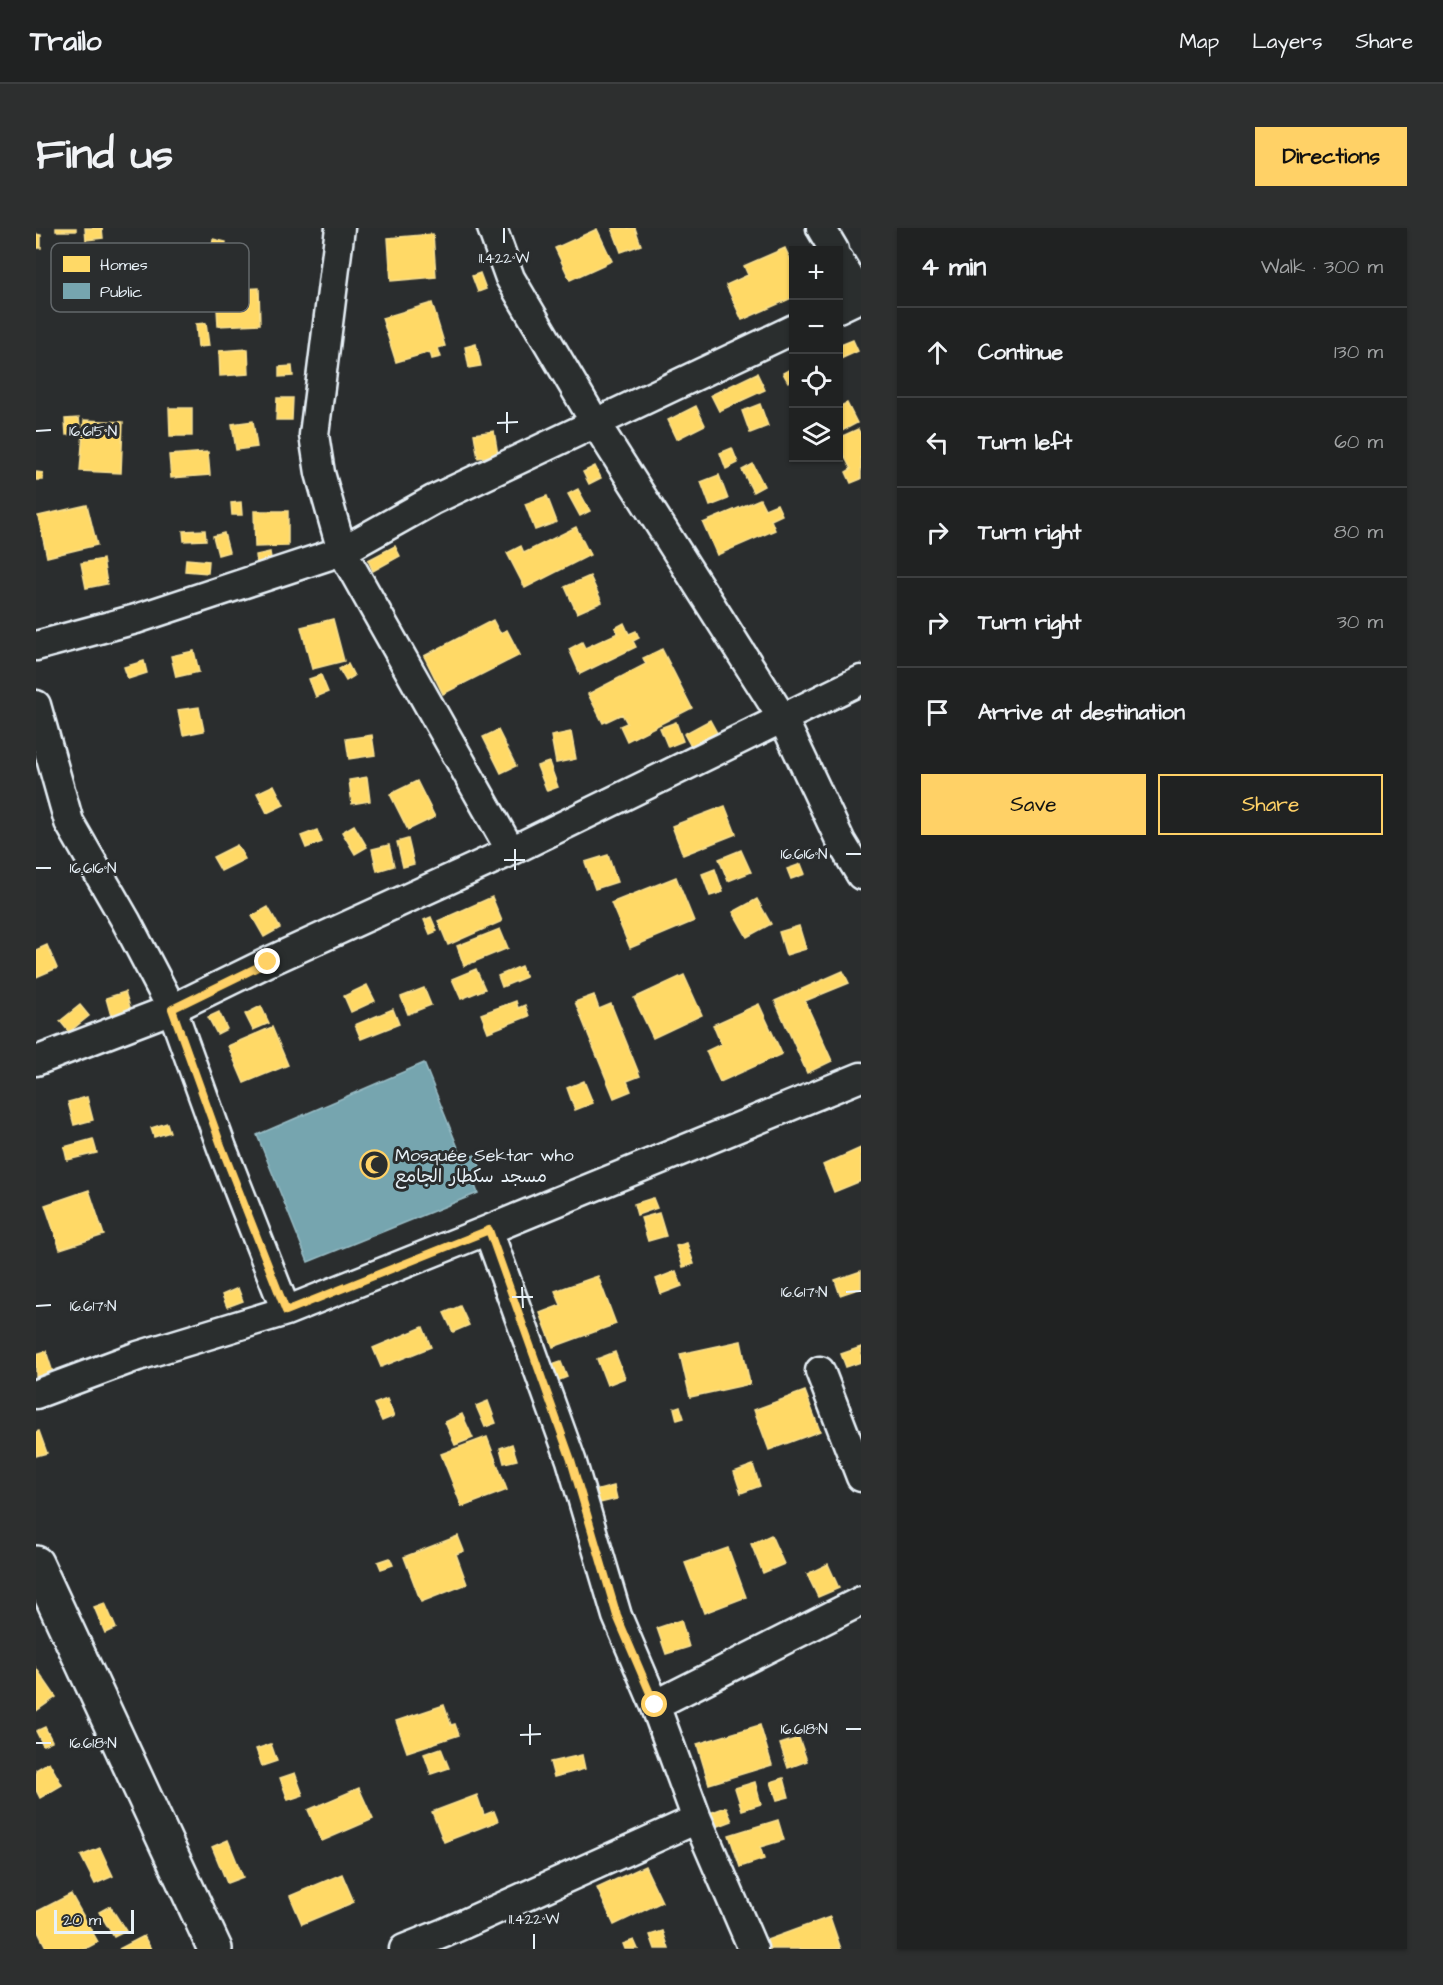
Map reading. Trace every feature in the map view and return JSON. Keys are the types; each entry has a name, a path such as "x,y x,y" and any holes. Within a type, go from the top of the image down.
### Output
{"highway":[{"path":"38,1574 215,1949"}],"street":[{"path":"340,228 314,435 320,472 342,551 511,851"},
{"path":"492,228 510,279 596,424 783,719 841,842 861,875"},
{"path":"821,228 832,246"},
{"path":"843,266 861,297 843,306"},
{"path":"36,646 136,619 342,551 433,500 789,331"},
{"path":"36,1061 172,1009 268,962 511,851 861,680"},
{"path":"36,705 69,822 126,921 172,1009 222,1148 286,1311"},
{"path":"36,1394 138,1356 286,1311 861,1077"},
{"path":"489,1230 571,1460 617,1616 655,1705 697,1819 753,1949"},
{"path":"820,1371 861,1477"},
{"path":"655,1705 861,1601"},
{"path":"404,1949 447,1941 697,1819"}],"building: Homes":[{"path":"56,228 76,228 76,231 56,231"},
{"path":"85,228 102,228 103,238 86,240"},
{"path":"612,228 635,228 641,245 621,252"},
{"path":"597,229 612,261 570,280 555,248"},
{"path":"36,234 41,235 41,248 36,248"},
{"path":"433,234 436,277 391,281 388,238"},
{"path":"213,239 226,242 226,243 212,243"},
{"path":"785,248 789,256 789,299 742,320 726,285 748,275 744,266"},
{"path":"480,273 486,289 478,292 472,276"},
{"path":"249,288 259,288 260,324 218,326 217,312 249,312"},
{"path":"432,303 445,346 438,348 441,357 432,359 430,352 396,362 382,318"},
{"path":"206,323 209,346 198,347 196,324"},
{"path":"853,340 858,351 843,358 843,344"},
{"path":"476,344 481,366 469,368 465,347"},
{"path":"248,349 249,374 220,376 219,351"},
{"path":"292,366 293,376 279,377 279,367"},
{"path":"789,370 788,382 783,373"},
{"path":"757,373 765,390 719,411 711,395"},
{"path":"277,398 293,398 292,420 276,420"},
{"path":"847,403 857,423 843,430 843,408 843,405"},
{"path":"760,404 768,426 750,433 742,411"},
{"path":"696,406 705,425 677,439 668,420"},
{"path":"169,408 192,408 192,436 170,436"},
{"path":"79,418 81,434 66,435 65,419"},
{"path":"84,420 123,422 121,473 80,471"},
{"path":"253,421 257,447 236,450 232,424"},
{"path":"858,429 861,435 861,479 851,483 846,472 851,469 843,454 843,436"},
{"path":"494,431 498,455 478,458 474,434"},
{"path":"732,448 738,463 726,469 720,453"},
{"path":"208,452 210,475 171,478 169,455"},
{"path":"753,464 764,486 753,492 742,470"},
{"path":"595,466 601,478 589,484 583,472"},
{"path":"36,472 43,473 43,480 36,480"},
{"path":"719,475 728,499 710,506 701,482"},
{"path":"578,489 590,511 580,516 568,494"},
{"path":"547,496 557,522 535,530 525,504"},
{"path":"760,499 765,509 777,504 782,515 771,520 775,530 717,555 703,523"},
{"path":"241,502 242,515 232,515 231,503"},
{"path":"87,505 97,545 47,557 38,516"},
{"path":"254,511 288,511 288,546 255,547"},
{"path":"576,527 590,555 525,588 507,553 521,546 524,553"},
{"path":"205,530 206,540 184,541 183,531"},
{"path":"224,533 229,552 218,555 213,536"},
{"path":"395,546 400,556 373,571 368,560"},
{"path":"270,552 273,570 258,573 256,555"},
{"path":"103,559 107,584 86,588 81,563"},
{"path":"186,559 209,561 208,573 185,571"},
{"path":"590,576 602,602 577,613 565,587"},
{"path":"333,619 344,661 312,669 301,627"},
{"path":"493,620 500,633 507,630 520,655 443,694 424,656"},
{"path":"624,623 629,634 636,631 639,638 633,641 636,647 580,674 569,649 582,642 585,648 618,633 615,628"},
{"path":"662,649 692,708 627,741 620,726 627,723 622,714 603,723 588,694 646,664 643,658"},
{"path":"194,651 199,672 176,677 171,656"},
{"path":"144,661 147,673 128,679 124,667"},
{"path":"348,664 354,676 346,681 339,669"},
{"path":"321,675 328,692 316,697 309,679"},
{"path":"199,707 204,731 183,735 178,710"},
{"path":"710,720 722,742 696,755 684,734"},
{"path":"676,722 683,741 668,747 660,728"},
{"path":"498,730 516,766 501,773 483,737"},
{"path":"571,732 576,759 556,763 551,736"},
{"path":"372,735 375,755 349,759 346,739"},
{"path":"549,762 558,787 547,791 537,766"},
{"path":"367,777 370,801 352,804 349,780"},
{"path":"417,781 435,817 408,830 390,794"},
{"path":"274,785 284,805 267,813 257,793"},
{"path":"725,806 736,834 683,855 672,826"},
{"path":"354,825 367,847 355,854 342,832"},
{"path":"317,830 322,842 306,848 301,836"},
{"path":"408,839 414,864 403,867 397,842"},
{"path":"237,845 245,859 221,871 213,857"},
{"path":"389,845 394,866 377,871 372,849"},
{"path":"741,850 751,872 728,881 719,859"},
{"path":"608,855 617,882 595,889 585,862"},
{"path":"801,864 805,874 791,879 787,869"},
{"path":"715,869 723,892 710,896 702,874"},
{"path":"676,877 694,921 630,948 611,903"},
{"path":"492,897 502,921 448,945 438,921"},
{"path":"757,899 771,924 747,937 733,912"},
{"path":"268,907 280,928 264,937 252,916"},
{"path":"431,917 437,931 430,934 424,920"},
{"path":"799,926 806,949 786,955 779,932"},
{"path":"500,929 508,948 464,966 457,946"},
{"path":"47,945 57,968 36,977 36,950"},
{"path":"521,966 526,977 502,987 498,976"},
{"path":"476,969 485,989 461,999 452,979"},
{"path":"843,971 849,983 805,1001 832,1061 807,1073 775,1001"},
{"path":"684,975 702,1015 653,1038 634,998"},
{"path":"367,985 375,1001 351,1012 344,996"},
{"path":"424,988 431,1005 408,1014 401,997"},
{"path":"125,992 133,1016 113,1023 106,998"},
{"path":"594,995 599,1009 611,1004 640,1076 627,1081 631,1091 614,1098 575,1002"},
{"path":"516,1001 518,1008 525,1005 529,1016 488,1032 481,1014"},
{"path":"759,1004 782,1054 720,1082 706,1051 721,1044 713,1025"},
{"path":"80,1005 89,1016 69,1032 60,1021"},
{"path":"261,1006 269,1023 253,1030 245,1014"},
{"path":"393,1009 399,1024 361,1039 355,1025"},
{"path":"219,1012 227,1029 217,1034 208,1017"},
{"path":"272,1027 288,1065 244,1083 228,1046"},
{"path":"584,1081 593,1103 575,1110 567,1088"},
{"path":"87,1097 93,1120 74,1125 68,1102"},
{"path":"167,1123 170,1132 154,1137 151,1128"},
{"path":"93,1139 97,1153 67,1160 64,1147"},
{"path":"861,1148 861,1181 834,1192 823,1165"},
{"path":"89,1190 104,1235 60,1249 45,1205"},
{"path":"653,1198 657,1208 637,1215 634,1204"},
{"path":"659,1213 666,1236 648,1241 641,1218"},
{"path":"687,1243 694,1264 683,1267 676,1246"},
{"path":"676,1271 682,1286 661,1294 656,1279"},
{"path":"861,1271 861,1288 840,1295 835,1280"},
{"path":"598,1276 616,1324 553,1347 540,1313 561,1305 555,1291"},
{"path":"238,1288 243,1301 227,1307 222,1295"},
{"path":"460,1306 469,1325 453,1332 444,1313"},
{"path":"423,1327 431,1347 381,1367 373,1348"},
{"path":"741,1341 750,1384 690,1397 680,1354"},
{"path":"861,1347 861,1362 846,1367 841,1354"},
{"path":"46,1351 59,1391 36,1399 36,1354"},
{"path":"615,1352 625,1378 607,1385 597,1359"},
{"path":"561,1362 567,1377 557,1381 552,1365"},
{"path":"805,1391 820,1431 769,1450 754,1410"},
{"path":"387,1399 394,1416 382,1421 374,1404"},
{"path":"488,1401 496,1423 485,1427 476,1406"},
{"path":"680,1406 684,1418 677,1420 674,1408"},
{"path":"462,1414 473,1438 455,1445 445,1422"},
{"path":"39,1431 47,1453 36,1456 36,1432"},
{"path":"487,1437 507,1490 462,1507 441,1454"},
{"path":"512,1444 517,1460 504,1463 500,1448"},
{"path":"753,1465 760,1486 741,1493 734,1472"},
{"path":"614,1486 617,1499 595,1504 591,1492"},
{"path":"771,1535 784,1564 763,1573 751,1544"},
{"path":"458,1536 464,1551 456,1554 467,1584 421,1602 404,1557"},
{"path":"728,1548 746,1597 704,1613 685,1563"},
{"path":"390,1558 393,1565 381,1569 378,1562"},
{"path":"828,1564 839,1588 818,1597 807,1574"},
{"path":"105,1603 116,1628 105,1633 94,1607"},
{"path":"681,1620 689,1647 666,1654 657,1628"},
{"path":"36,1668 56,1697 36,1711"},
{"path":"444,1705 451,1725 455,1724 459,1735 407,1752 396,1721"},
{"path":"760,1725 772,1765 709,1784 697,1744"},
{"path":"45,1727 52,1741 43,1745 36,1731"},
{"path":"799,1738 807,1761 788,1768 780,1744"},
{"path":"271,1744 277,1761 262,1766 256,1749"},
{"path":"441,1748 449,1768 431,1774 424,1754"},
{"path":"582,1755 585,1769 554,1777 550,1762"},
{"path":"49,1762 62,1785 40,1798 36,1790 36,1770"},
{"path":"295,1773 303,1795 288,1800 280,1778"},
{"path":"784,1778 789,1797 777,1800 771,1782"},
{"path":"755,1782 761,1804 742,1810 735,1788"},
{"path":"359,1788 373,1819 322,1841 308,1810"},
{"path":"477,1795 484,1815 494,1811 498,1821 444,1842 432,1812"},
{"path":"726,1807 732,1821 716,1827 710,1813"},
{"path":"778,1820 784,1840 760,1847 764,1859 740,1867 729,1835"},
{"path":"228,1840 243,1877 227,1883 212,1847"},
{"path":"100,1848 113,1876 95,1884 81,1856"},
{"path":"645,1866 662,1902 614,1925 597,1888"},
{"path":"342,1874 354,1902 302,1924 290,1896"},
{"path":"71,1894 98,1942 85,1949 47,1949 36,1928 36,1912"},
{"path":"110,1906 126,1931 114,1937 99,1912"},
{"path":"830,1917 841,1949 770,1949 767,1940"},
{"path":"663,1931 669,1949 655,1949 650,1935"},
{"path":"144,1936 151,1949 119,1949"},
{"path":"634,1940 638,1949 625,1949 623,1944"}],"building: Public":[{"name":"Mosquée Sektar who مسجد سكطار الجامع","path":"424,1063 463,1160 475,1155 482,1171 471,1176 478,1193 308,1262 257,1135"}],"place":[{"name":"Mosquée Sektar who مسجد سكطار الجامع","path":"374,1165"}],"route":[{"path":"268,962 172,1009 222,1148 286,1311 489,1230 571,1460 617,1616 655,1705"}]}
